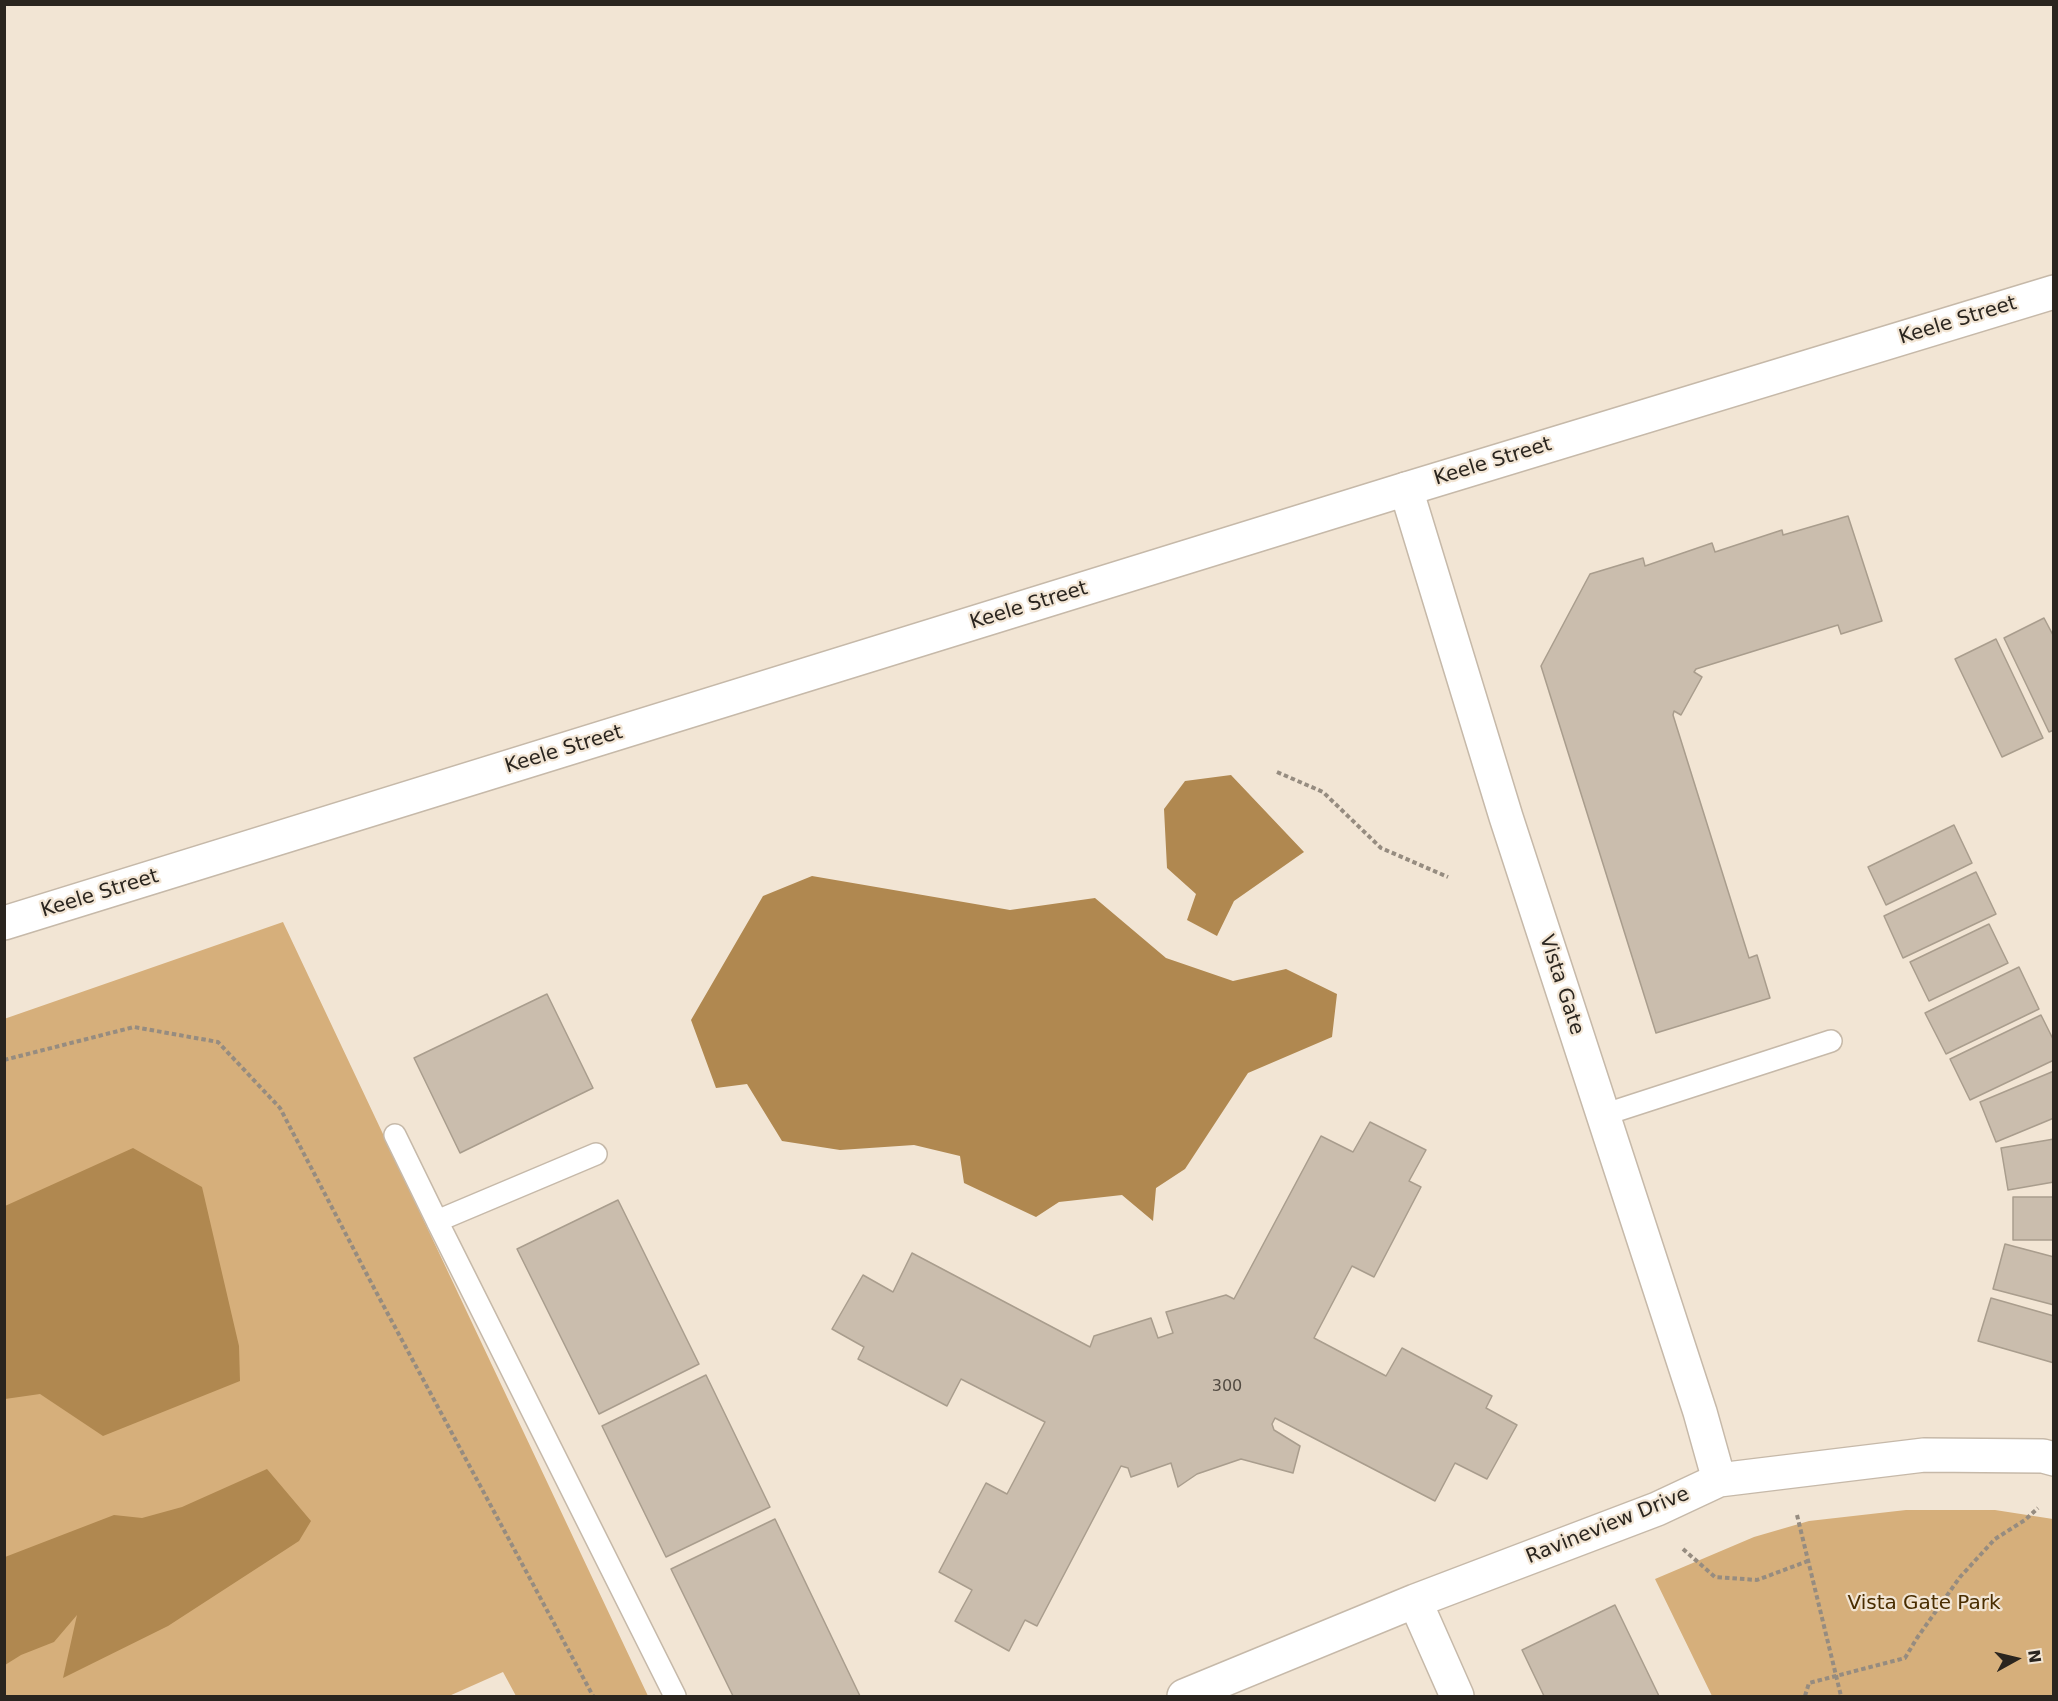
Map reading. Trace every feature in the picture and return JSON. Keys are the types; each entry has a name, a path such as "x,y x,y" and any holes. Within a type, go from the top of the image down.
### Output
{"main road":[{"name":"Keele Street","path":"4,923 1406,489 2054,292"},
{"name":"Vista Gate","path":"1406,489 1506,817 1700,1412 1719,1480"},
{"name":"Ravineview Drive","path":"1184,1696 1415,1601 1657,1509 1719,1480 1924,1455 2043,1456 2054,1460"},
{"path":"1415,1601 1457,1696"}],"lane":[{"path":"1603,1115 1831,1041"},
{"path":"395,1135 675,1696"},
{"path":"437,1221 596,1154"}],"path":[{"path":"1277,772 1323,792 1381,848 1448,877"},
{"path":"4,1060 134,1027 218,1042 280,1108 379,1298 593,1696"},
{"path":"1805,1696 1809,1683 1905,1658 1960,1577 1995,1539 2025,1520 2038,1508"},
{"path":"1797,1515 1841,1696"},
{"path":"1683,1549 1714,1577 1757,1580 1808,1561"}],"green space":[{"path":"283,922 648,1696 516,1696 503,1672 449,1696 5,1696 4,1019"},
{"name":"Vista Gate Park","path":"1906,1510 1995,1510 2053,1519 2053,1696 1712,1696 1655,1579 1754,1537 1809,1521"}],"shaded area":[{"path":"1231,775 1304,852 1234,901 1217,936 1187,920 1196,894 1167,868 1164,809 1185,781"},
{"path":"812,876 1010,910 1095,898 1166,958 1233,981 1286,969 1337,994 1332,1037 1248,1073 1185,1169 1156,1188 1153,1221 1122,1195 1059,1202 1036,1217 964,1183 960,1156 914,1145 840,1150 782,1141 747,1084 716,1088 691,1020 763,896"},
{"path":"133,1148 202,1187 239,1346 240,1381 103,1436 40,1394 5,1399 5,1206"},
{"path":"267,1469 311,1521 299,1541 168,1626 63,1678 77,1615 54,1642 21,1655 5,1665 5,1557 114,1515 142,1518 182,1507"}],"building":[{"path":"1848,516 1882,621 1841,634 1838,625 1696,669 1694,672 1702,677 1681,715 1674,711 1673,715 1749,958 1757,955 1770,998 1656,1033 1541,666 1590,574 1643,558 1645,566 1712,543 1715,552 1782,530 1783,535"},
{"path":"2044,618 2054,637 2054,730 2049,732 2004,638"},
{"path":"1996,639 2043,738 2002,757 1955,659"},
{"path":"1954,825 1972,863 1886,905 1868,867"},
{"path":"1976,872 1996,914 1903,958 1884,916"},
{"path":"1989,924 2008,963 1929,1001 1910,962"},
{"path":"2019,967 2039,1009 1946,1054 1925,1013"},
{"path":"547,994 593,1088 460,1153 414,1058"},
{"path":"2041,1015 2054,1041 2054,1060 1970,1100 1950,1059"},
{"path":"2054,1071 2054,1118 1996,1142 1980,1102"},
{"path":"1370,1122 1426,1150 1409,1181 1421,1187 1374,1277 1352,1266 1314,1338 1386,1376 1402,1348 1492,1396 1486,1408 1517,1425 1487,1479 1455,1463 1435,1501 1275,1418 1272,1424 1274,1430 1300,1446 1293,1473 1241,1459 1197,1474 1178,1487 1171,1463 1131,1477 1128,1468 1121,1466 1037,1626 1025,1620 1009,1651 955,1621 972,1590 939,1572 986,1483 1007,1494 1045,1422 961,1379 947,1406 858,1359 864,1347 832,1329 863,1275 893,1292 912,1253 1090,1347 1094,1336 1151,1318 1158,1338 1173,1333 1166,1312 1226,1295 1234,1299 1321,1136 1353,1152"},
{"path":"2054,1139 2054,1182 2008,1190 2001,1148"},
{"path":"2013,1197 2054,1197 2054,1240 2013,1240"},
{"path":"618,1200 699,1364 599,1414 517,1249"},
{"path":"2005,1244 2054,1257 2054,1305 1993,1289"},
{"path":"1991,1298 2054,1316 2054,1363 1978,1341"},
{"path":"706,1375 770,1507 666,1557 602,1426"},
{"path":"775,1519 860,1696 733,1696 671,1569"},
{"path":"1615,1605 1659,1696 1544,1696 1522,1650"}]}
